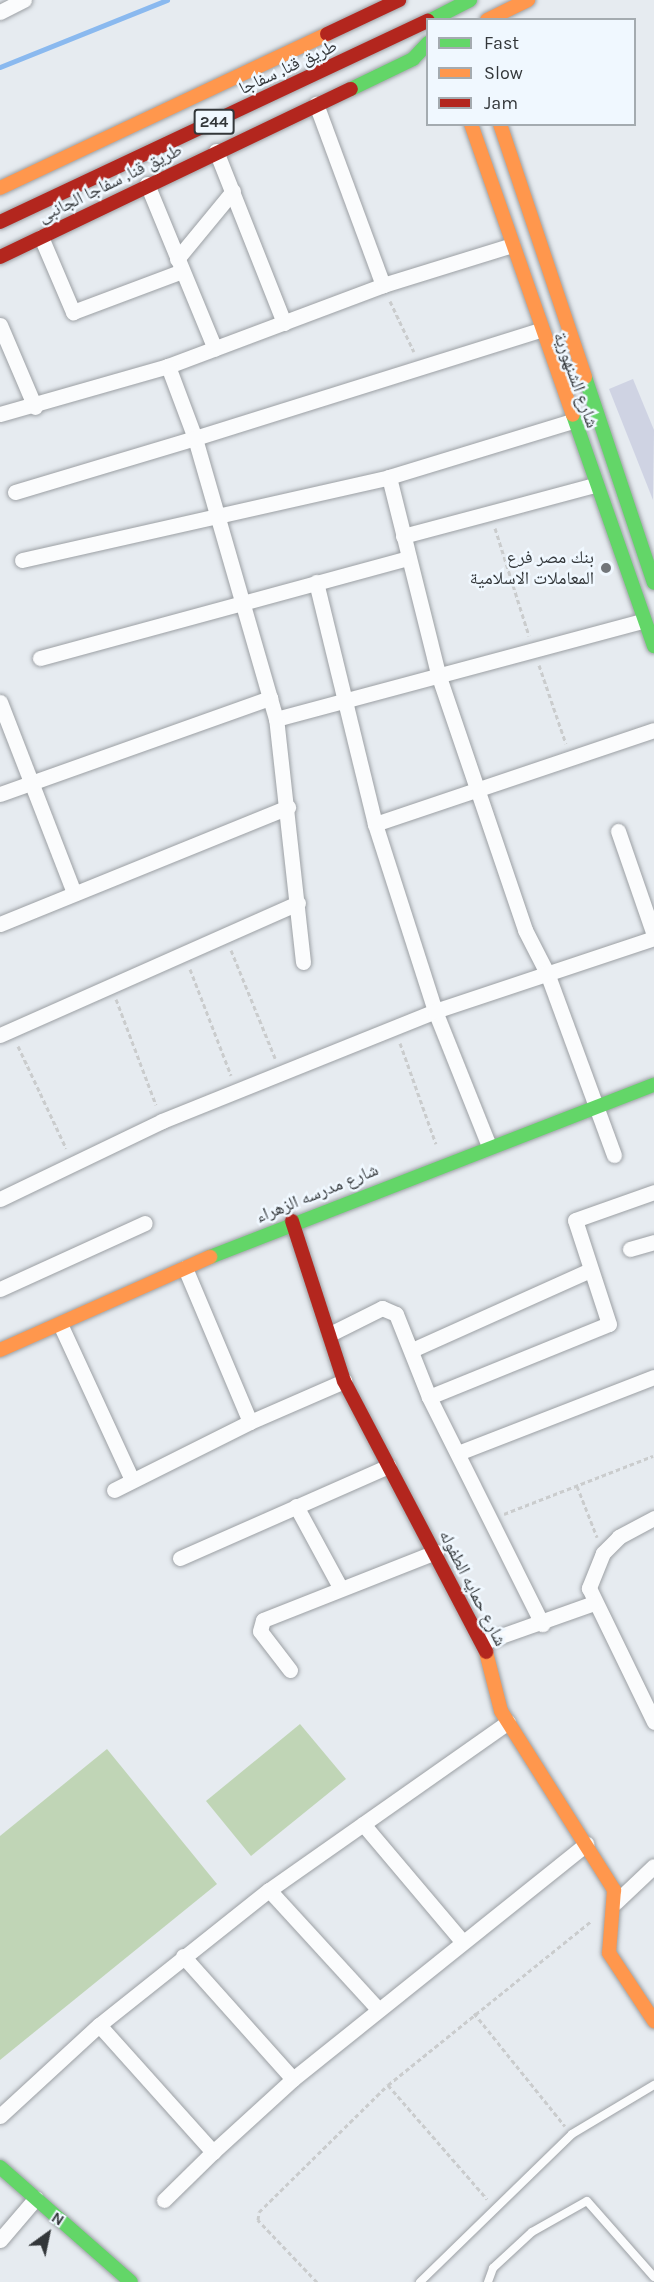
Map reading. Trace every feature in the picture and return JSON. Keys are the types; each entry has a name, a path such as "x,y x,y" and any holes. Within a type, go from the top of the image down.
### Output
{"main road":[{"name":"طريق قنا, سفاجا","path":"0,189 399,0"},
{"path":"306,45 342,48 438,0"},
{"path":"492,18 528,0"},
{"path":"460,2 464,18"},
{"name":"244","path":"435,18 460,2"},
{"name":"طريق قنا, سفاجا","path":"0,222 426,23"},
{"name":"طريق قنا, سفاجا الجانبى","path":"0,257 147,184 413,59 426,45"},
{"name":"شارع الشنهورية","path":"472,126 539,330 642,621 654,646"},
{"name":"شارع الشنهورية","path":"501,126 654,583"},
{"name":"شارع مدرسه الزهراء","path":"0,1350 292,1221 654,1085"},
{"name":"شارع حمايه الطفوله","path":"292,1221 332,1333 344,1382 484,1642 496,1699 508,1722 610,1880 616,1902"},
{"path":"616,1902 607,1933 609,1953 654,2021"},
{"path":"0,2167 131,2282"}],"street":[{"path":"0,12 24,0"},
{"path":"316,104 383,285"},
{"path":"216,151 284,322"},
{"path":"147,184 216,349"},
{"path":"41,237 73,312 179,265 233,191"},
{"path":"0,414 35,407 168,366 383,285 512,245"},
{"path":"0,325 35,407"},
{"path":"15,492 422,370 539,330"},
{"path":"168,366 219,512 241,600 276,719 288,807 303,962"},
{"path":"22,560 219,512 389,477 572,421"},
{"path":"389,477 438,674 476,789 525,930 547,973 614,1155"},
{"path":"403,536 595,485"},
{"path":"40,658 241,600 409,558"},
{"path":"316,582 375,824 435,1011 489,1146"},
{"path":"276,719 642,621"},
{"path":"0,794 270,698"},
{"path":"0,702 29,782 74,893"},
{"path":"375,824 654,730"},
{"path":"0,924 288,807"},
{"path":"0,1199 162,1121 237,1090 435,1011 654,936 618,831"},
{"path":"5,1033 298,903"},
{"path":"429,1397 609,1324 574,1224 577,1216 654,1192"},
{"path":"0,1289 145,1223"},
{"path":"630,1249 654,1242"},
{"path":"185,1268 250,1422"},
{"path":"412,1350 590,1270"},
{"path":"332,1333 388,1308 412,1350 429,1397 542,1624"},
{"path":"60,1324 132,1480"},
{"path":"458,1453 654,1377"},
{"path":"114,1490 250,1422 344,1382"},
{"path":"180,1558 389,1466"},
{"path":"296,1506 340,1587"},
{"path":"654,1518 619,1537 603,1553 589,1588 594,1603 654,1722"},
{"path":"290,1670 259,1625 340,1587 436,1552"},
{"path":"484,1642 542,1624 594,1603"},
{"path":"0,2116 99,2025 183,1956 269,1890 508,1722"},
{"path":"363,1824 462,1941"},
{"path":"164,2200 293,2079 462,1941 586,1845"},
{"path":"616,1902 654,1866"},
{"path":"269,1890 378,2009"},
{"path":"183,1956 293,2079"},
{"path":"99,2025 213,2152"},
{"path":"0,2240 36,2198"}],"lane":[{"path":"420,2282 572,2134 654,2085"},
{"path":"488,2282 493,2268 532,2232 587,2201 654,2277"}],"path":[{"path":"383,285 422,370"},
{"path":"225,934 281,1073"},
{"path":"184,953 237,1090"},
{"path":"111,986 162,1121"},
{"path":"394,1028 443,1163"},
{"path":"5,1033 73,1164"},
{"path":"489,1520 653,1456"},
{"path":"577,1486 603,1553"},
{"path":"317,2282 258,2216 387,2085 474,2013 616,1902"},
{"path":"474,2013 572,2134"},
{"path":"387,2085 495,2208"}],"green space":[{"path":"300,1724 346,1779 251,1856 206,1801"},
{"path":"107,1749 217,1884 0,2060 0,1836"}],"building":[{"path":"633,379 654,430 653,500 609,389"}],"waterway":[{"path":"0,67 167,0"}],"traffic: fast":[{"path":"435,18 470,0"},
{"path":"351,89 413,59 426,45"},
{"path":"585,377 654,583"},
{"path":"573,415 654,646"},
{"path":"210,1257 654,1085"},
{"path":"0,2167 131,2282"}],"traffic: slow":[{"path":"491,18 528,0"},
{"path":"0,188 327,34"},
{"path":"472,126 573,415"},
{"path":"501,126 585,377"},
{"path":"0,1350 210,1257"},
{"path":"486,1652 501,1711 614,1890 609,1953 654,2021"}],"traffic: jam":[{"path":"327,34 399,0"},
{"path":"0,222 426,22"},
{"path":"0,257 351,89"},
{"path":"292,1221 344,1381 486,1652"}],"place":[{"name":"بنك مصر فرع المعاملات الاسلامية","path":"606,568"}]}
